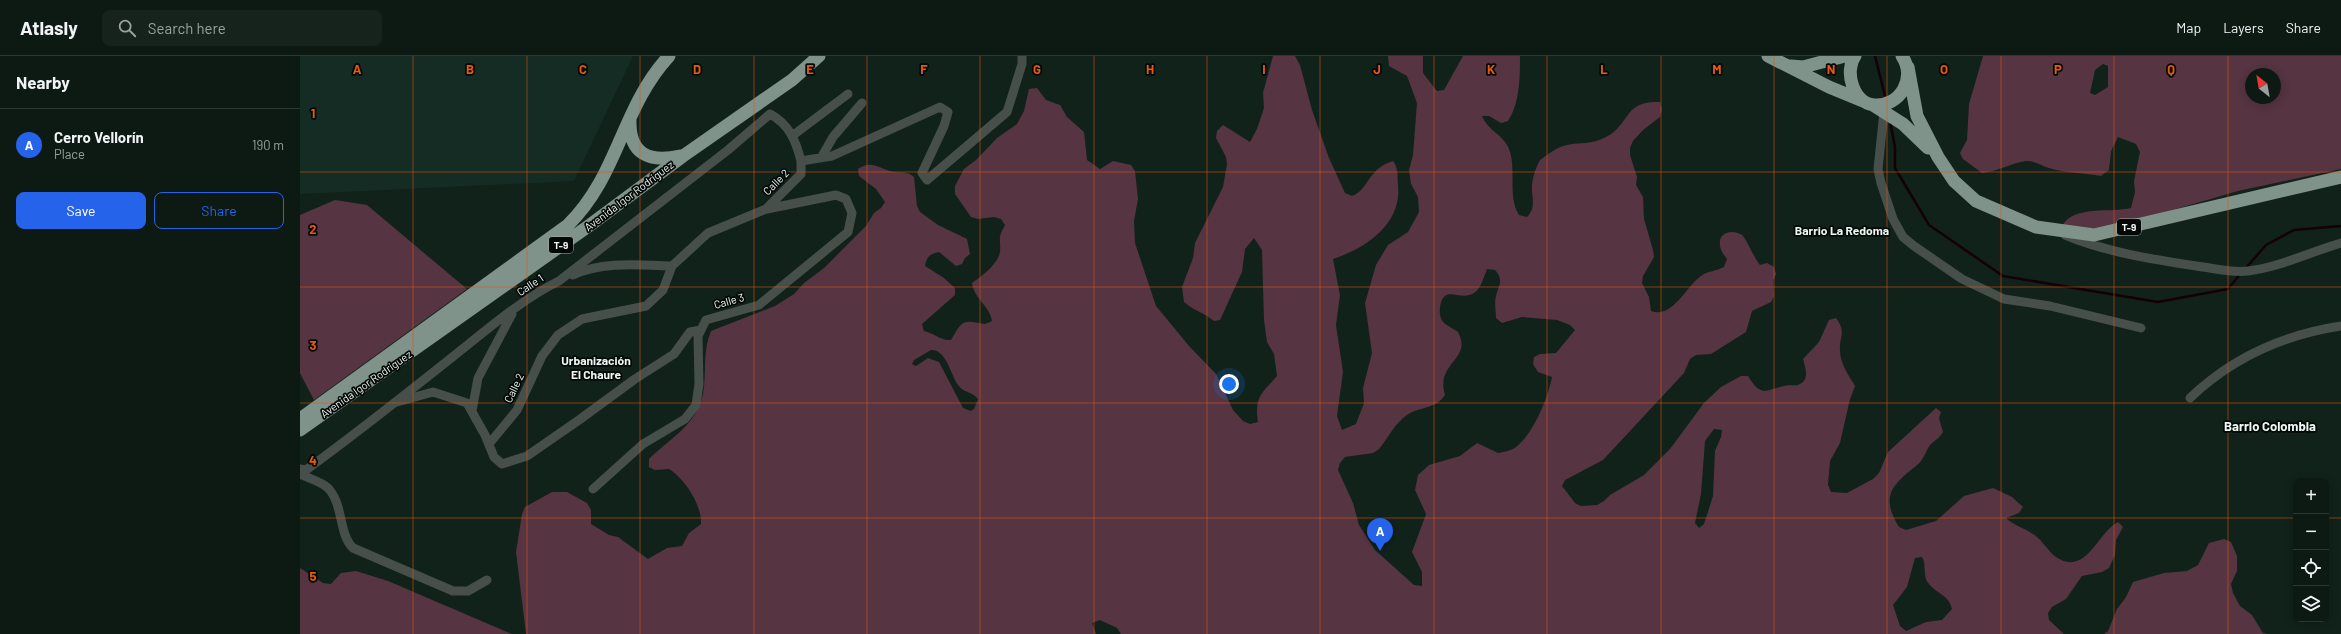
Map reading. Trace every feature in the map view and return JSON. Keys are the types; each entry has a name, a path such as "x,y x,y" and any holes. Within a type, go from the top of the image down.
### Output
{"highway":[{"name":"Avenida Igor Rodríguez","path":"300,419 568,225 583,211 602,183 630,116 650,78 669,56"},
{"name":"Avenida Igor Rodríguez","path":"300,430 590,225 683,156 792,80 820,56"},
{"name":"T-9","path":"1771,58 1787,66 1803,67 1845,56"},
{"name":"T-9","path":"1855,56 1849,73 1851,84 1903,124 1938,157"},
{"name":"T-9","path":"1771,58 1829,87 1880,106"},
{"name":"T-9","path":"1880,106 1905,87 1909,79 1905,60"},
{"name":"T-9","path":"1905,60 1917,116 1938,157 1954,181 1976,201 2019,221 2056,231 2094,235 2341,177"},
{"name":"T-9","path":"630,116 630,132 633,142 639,151 655,158 666,159 683,156"}],"street":[{"name":"Calle 2","path":"489,444 517,410 542,356 558,334 582,319 646,306 663,290 672,266 708,233 766,209 801,174 801,161 832,156 940,107 948,112 944,126 922,173 927,180 1007,112 1022,64 1022,56"},
{"path":"801,161 792,136 848,94"},
{"path":"821,158 833,137 862,103"},
{"path":"1880,106 1878,169 1880,183 1893,219 1904,237 1914,246 1962,279 2004,299 2050,306 2141,328"},
{"name":"Calle 1","path":"300,469 306,470 397,402 513,311 544,288 559,281 728,150 770,114 781,120 792,136"},
{"name":"Calle 3","path":"489,444 494,457 502,464 527,456 635,379 674,354 690,332 701,330 706,320 759,305 848,232 852,213 846,199 836,195 766,209"},
{"path":"2056,231 2091,246 2186,264 2247,272 2271,267 2341,243"},
{"path":"559,281 582,270 630,264 672,266"},
{"path":"472,411 478,378 513,311"},
{"path":"2190,398 2210,379 2238,360 2265,346 2287,338 2341,327"},
{"path":"592,489 643,444 685,419 696,405 699,384 698,336 701,330"},
{"path":"397,402 432,392 467,403 489,444"},
{"path":"300,474 327,487 336,503 343,523 346,538 353,548 453,591 468,591 488,580"}],"shaded area":[{"path":"300,56 633,56 574,181 300,194"},
{"path":"1273,56 1295,56 1300,65 1312,110 1329,158 1345,193 1352,196 1358,193 1373,174 1384,165 1393,161 1397,169 1398,199 1388,223 1369,241 1358,248 1333,259 1340,295 1336,325 1343,372 1337,416 1342,430 1356,424 1364,403 1363,388 1372,353 1365,303 1376,265 1388,245 1408,232 1419,212 1418,197 1411,184 1409,170 1413,155 1417,103 1407,76 1389,66 1388,56 1423,56 1423,73 1437,91 1444,90 1463,56 1520,56 1517,98 1508,121 1501,123 1489,116 1482,116 1484,121 1507,144 1509,149 1512,165 1515,207 1519,215 1527,217 1532,209 1532,181 1540,160 1563,146 1601,140 1614,132 1628,114 1639,105 1648,102 1660,102 1662,109 1660,117 1643,130 1633,141 1630,148 1630,155 1637,177 1636,185 1643,197 1644,219 1654,257 1643,276 1642,283 1649,297 1651,311 1659,312 1673,306 1701,276 1724,267 1727,259 1722,252 1720,241 1721,237 1727,233 1734,232 1742,235 1760,265 1767,263 1774,267 1776,274 1773,281 1774,296 1771,302 1752,311 1746,332 1711,354 1696,355 1690,359 1684,373 1603,460 1565,480 1562,486 1575,503 1581,506 1597,505 1610,495 1644,475 1670,449 1704,403 1721,387 1741,376 1748,376 1756,387 1763,391 1786,385 1798,385 1803,382 1806,376 1806,369 1803,359 1819,342 1829,320 1836,318 1842,331 1840,356 1845,369 1855,386 1850,399 1840,443 1830,461 1828,485 1831,492 1847,493 1873,479 1879,473 1888,452 1936,408 1941,412 1939,418 1943,432 1930,445 1919,463 1895,485 1892,492 1890,507 1899,527 1906,530 1936,521 1964,496 1993,488 2012,497 2023,507 2019,513 2006,518 2033,534 2053,555 2066,562 2075,562 2083,558 2111,527 2118,522 2123,527 2116,540 2115,555 2109,568 2102,572 2082,576 2066,599 2052,607 2048,613 2049,620 2064,634 1121,634 1117,628 1100,620 1092,623 1096,634 526,634 516,552 522,514 525,507 552,492 567,492 587,503 591,510 591,524 609,535 618,537 648,559 667,548 682,546 689,533 701,524 701,517 696,501 681,479 669,469 655,470 649,467 649,459 689,423 700,405 704,386 708,339 711,331 775,306 794,294 804,283 824,268 866,226 874,213 881,208 885,202 876,189 859,176 858,169 863,166 871,165 890,171 911,175 914,177 917,206 920,212 938,225 967,239 970,254 965,258 962,264 956,266 939,252 929,256 927,260 925,266 944,278 955,288 955,295 922,324 924,331 947,340 951,340 958,328 964,323 972,322 985,324 992,321 991,316 973,289 972,283 993,266 999,257 1000,236 1005,225 1001,219 994,217 978,219 971,217 955,194 955,186 964,169 976,160 997,138 1017,124 1024,111 1029,89 1037,88 1046,100 1060,105 1067,117 1084,132 1087,160 1100,169 1113,161 1131,165 1135,171 1138,199 1134,221 1135,243 1156,306 1189,346 1216,374 1233,410 1243,421 1250,424 1258,422 1257,407 1260,396 1277,376 1274,354 1267,342 1264,320 1262,250 1254,238 1245,249 1242,272 1220,320 1214,321 1184,302 1182,287 1193,258 1195,243 1223,187 1227,164 1226,157 1216,138 1217,131 1223,125 1250,142 1257,129 1264,108 1263,93","holes":["1487,269 1495,270 1498,273 1500,282 1495,299 1495,307 1496,318 1502,323 1522,317 1557,320 1570,325 1575,330 1556,353 1540,354 1534,357 1533,364 1538,372 1552,377 1547,396 1538,417 1533,427 1520,444 1511,450 1498,453 1477,443 1460,456 1429,465 1418,475 1415,490 1426,514 1412,552 1422,572 1422,586 1414,585 1375,550 1359,525 1353,503 1338,470 1340,463 1345,457 1373,453 1379,449 1395,426 1403,418 1412,412 1432,406 1441,400 1445,395 1443,384 1445,375 1458,356 1461,349 1461,341 1458,332 1442,321 1440,313 1442,300 1449,294 1463,296 1469,295 1474,293 1480,285","931,350 941,354 948,363 955,381 965,391 978,399 974,409 971,411 963,408 939,362 928,358 916,366 912,364 914,360","1714,429 1722,430 1721,437 1715,451 1713,496 1704,524 1699,528 1695,523 1701,494 1705,441","1922,557 1927,581 1946,598 1952,609 1942,620 1926,622 1906,631 1900,626 1893,605 1907,587 1915,558"]},
{"path":"1983,56 2341,56 2341,169 2238,191 2121,225 2096,229 2062,226 2067,219 2083,212 2131,208 2135,192 2134,181 2140,152 2136,144 2118,137 2111,151 2109,170 2101,176 2055,170 2029,161 2020,162 1982,173 1963,159 1960,153 1967,140 1969,104","holes":["2103,64 2108,66 2108,87 2095,95 2090,93 2095,70"]},
{"path":"335,200 367,205 467,289 314,400 300,373 300,215"},
{"path":"2224,539 2231,542 2237,556 2237,571 2231,584 2233,593 2240,606 2252,615 2263,633 2268,634 2104,634 2108,631 2117,609 2126,597 2133,582 2164,573 2187,571 2198,565 2209,543"},
{"path":"300,568 323,583 331,584 341,573 356,571 388,581 512,634 300,634"}],"waterway":[{"path":"1875,56 1886,100"},
{"path":"1890,121 1895,147 1895,168 1929,225 2003,276 2158,302 2228,289 2241,273"},
{"path":"2246,268 2266,245 2294,230 2341,226"}],"place":[{"name":"Cerro Vellorín","path":"1380,551"}],"district":[{"name":"Barrio La Redoma","path":"1842,231"},
{"name":"Urbanización El Chaure","path":"596,368"},
{"name":"Barrio Colombia","path":"2270,426"}]}
